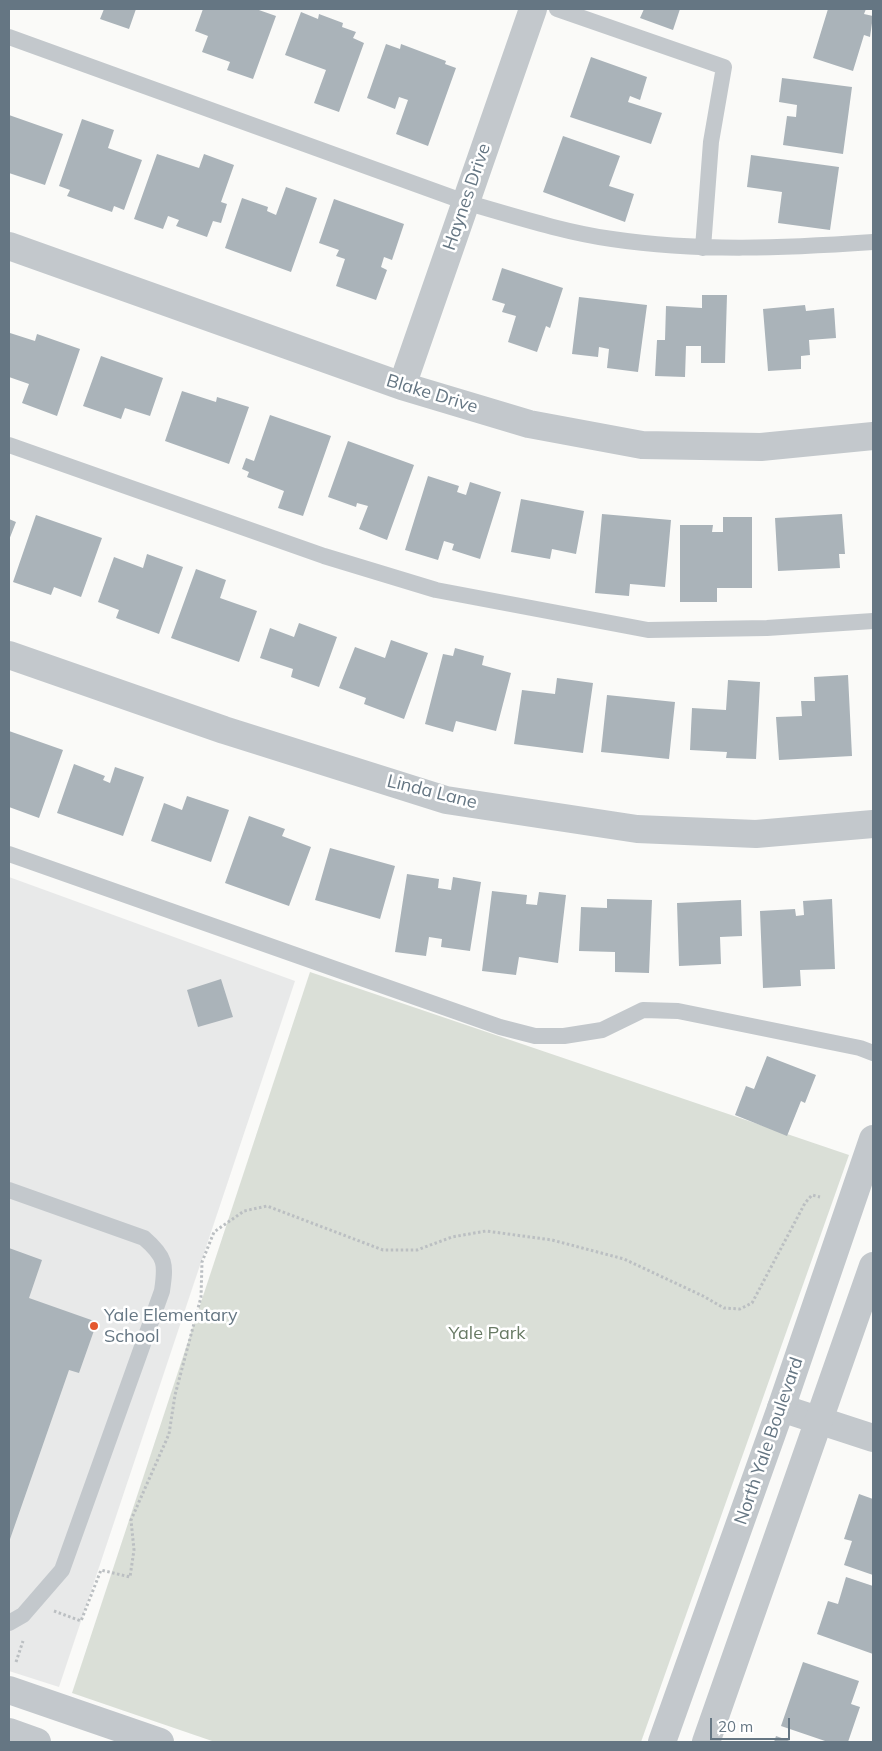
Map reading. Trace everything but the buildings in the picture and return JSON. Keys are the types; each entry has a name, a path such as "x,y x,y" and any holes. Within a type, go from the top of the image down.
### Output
{"street":[{"name":"Haynes Drive","path":"402,386 535,10"},
{"name":"Blake Drive","path":"9,246 402,386 529,424 642,445 761,447 873,436"},
{"name":"Linda Lane","path":"9,655 224,730 446,800 637,829 756,834 873,824"},
{"name":"North Yale Boulevard","path":"662,1742 781,1408 873,1139"},
{"path":"706,1742 873,1266"},
{"path":"781,1408 873,1438"},
{"path":"9,1690 160,1742"},
{"path":"9,1732 37,1742"}],"lane":[{"path":"535,10 724,67 711,142 703,248"},
{"path":"9,37 466,202 611,239 703,248 774,249 873,242"},
{"path":"9,445 324,556 436,590 648,630 767,628 873,621"},
{"path":"9,854 500,1026 535,1036 564,1036 602,1030 643,1010 678,1012 860,1048 873,1053"},
{"path":"9,1190 144,1238 159,1251 165,1270 162,1291 62,1570 23,1615 9,1623"}],"path":[{"path":"47,1613 55,1610 81,1621 101,1570 130,1577 134,1550 131,1520 169,1434 176,1395 201,1297 202,1262 214,1232 244,1211 267,1206 383,1250 417,1250 452,1237 486,1232 552,1240 624,1259 703,1296 724,1308 740,1309 752,1302 805,1203 812,1195 820,1197"},
{"path":"16,1662 25,1636"}],"shaded area":[{"name":"Yale Elementary School","path":"9,877 295,981 59,1687 9,1671"}],"green space":[{"name":"Yale Park","path":"310,972 849,1155 641,1742 215,1742 72,1693"}],"place":[{"name":"Yale Elementary School","path":"94,1326"}]}
